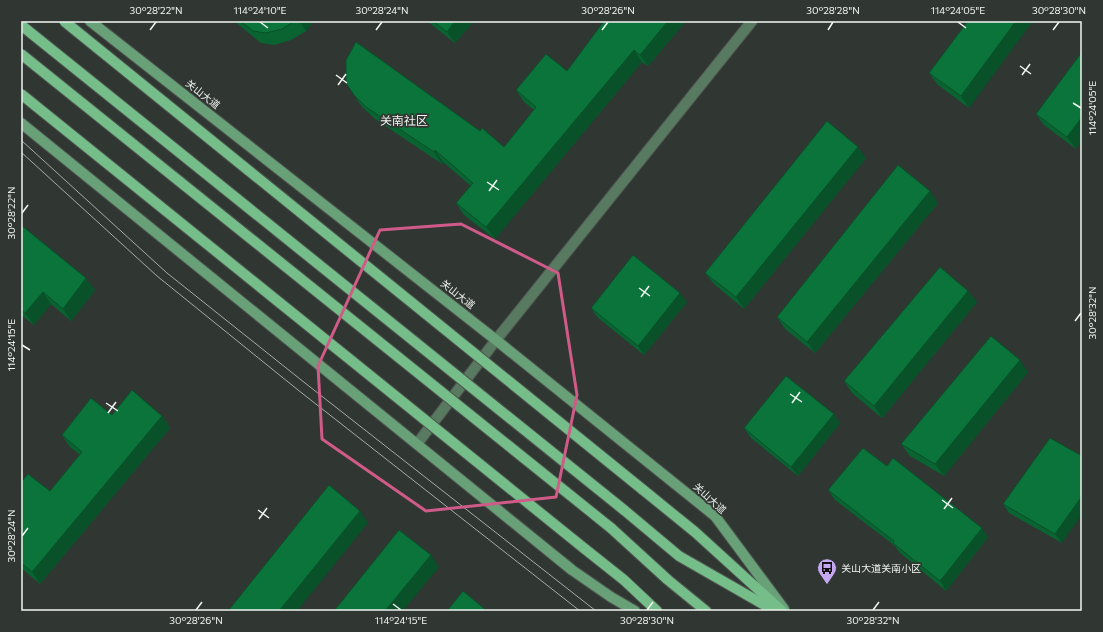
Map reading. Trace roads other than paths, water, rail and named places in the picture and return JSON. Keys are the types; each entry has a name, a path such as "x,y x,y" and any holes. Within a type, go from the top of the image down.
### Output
{"main road":[{"path":"64,21 642,488 695,532 782,611"},
{"name":"关山大道","path":"90,21 496,340 715,516 785,611"},
{"path":"21,24 679,556 775,611"},
{"path":"21,54 610,528 668,580 706,611"},
{"path":"21,94 624,580 657,611"},
{"path":"21,123 572,570 611,597 635,611"}],"street":[{"path":"417,444 496,340 752,21"}],"tram line":[{"path":"21,140 167,273 596,611"},
{"path":"21,152 157,276 298,390 580,611"}],"place":[{"name":"关山大道关南小区","path":"827,585"}],"district":[{"name":"关南社区","path":"404,121"}]}
